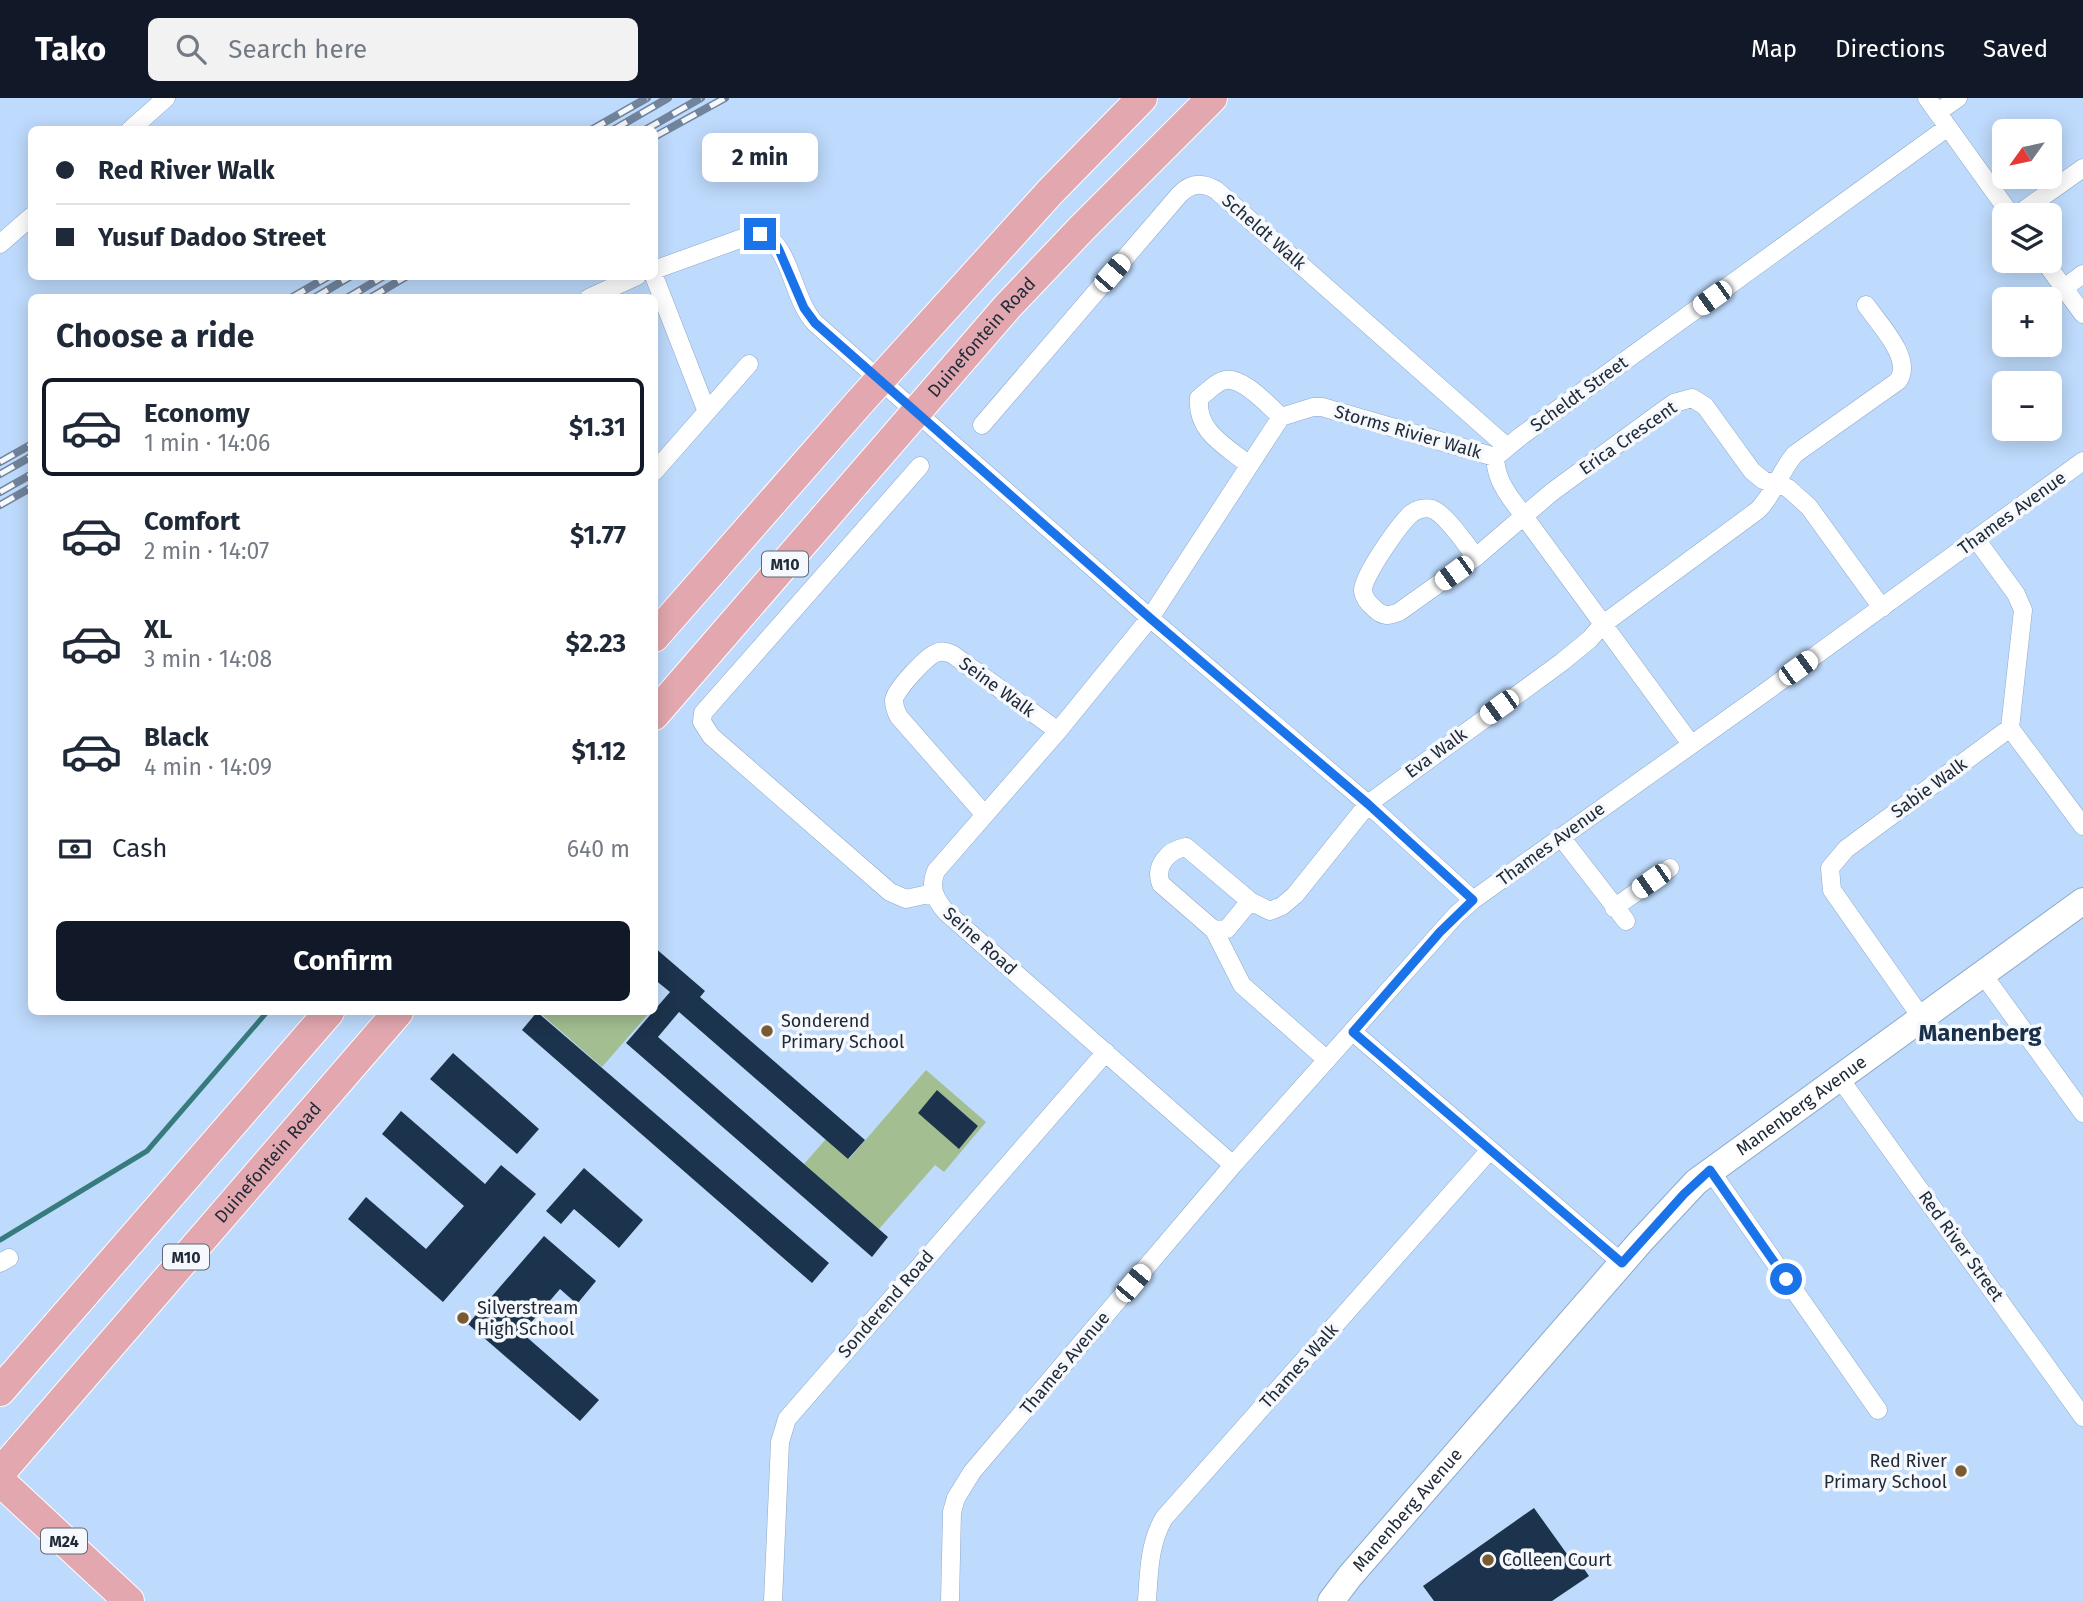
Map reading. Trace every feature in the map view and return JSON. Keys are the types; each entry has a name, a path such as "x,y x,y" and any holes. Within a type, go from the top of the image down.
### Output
{"main road":[{"name":"M10","path":"658,632 1050,192 1142,98"},
{"name":"Duinefontein Road","path":"658,710 1007,307 1212,98"},
{"path":"0,1391 326,1015"},
{"name":"Duinefontein Road","path":"0,1473 395,1015"},
{"name":"M24","path":"0,1481 129,1601"}],"street":[{"path":"134,126 166,98"},
{"name":"Scheldt Street","path":"1501,452 1958,98"},
{"path":"1938,112 2002,203"},
{"path":"2034,203 2083,168"},
{"name":"Scheldt Walk","path":"982,425 1179,195 1198,184 1216,190 1501,452"},
{"path":"0,244 28,220"},
{"path":"658,269 751,235 767,236 779,250 809,316 1150,618 1368,804 1473,900"},
{"path":"2053,273 2083,314"},
{"path":"2064,288 2083,274"},
{"path":"598,294 627,280"},
{"path":"656,280 707,412"},
{"path":"1602,625 1758,510 1776,485 1785,465 1795,454 1898,381 1902,375 1903,361 1866,304"},
{"path":"658,467 749,364"},
{"path":"1150,618 1281,417 1240,382 1230,379 1220,382 1199,398 1200,419 1210,433 1249,465"},
{"name":"Erica Crescent","path":"1524,516 1664,410 1685,399 1699,400 1752,471 1763,480 1776,485"},
{"name":"Storms Rivier Walk","path":"1281,417 1313,407 1322,407 1501,452"},
{"path":"1501,452 1496,471 1502,486 1691,744"},
{"name":"Thames Avenue","path":"950,1601 952,1512 962,1485 1233,1165 1440,932 1473,900 2083,461"},
{"path":"920,466 704,713 702,722 711,736 890,892 906,899 933,893"},
{"path":"1776,485 1788,488 1809,507 1882,608"},
{"path":"1476,557 1438,512 1429,508 1421,509 1406,520 1374,566 1365,581 1363,591 1380,614 1388,616 1399,612 1476,557 1524,516"},
{"path":"1976,539 2017,594 2023,610 2010,728 2083,826"},
{"name":"Seine Road","path":"1150,618 1058,731 936,871 932,881 933,893 946,912 1233,1165"},
{"name":"Eva Walk","path":"1368,804 1562,662 1590,639 1602,625"},
{"name":"Seine Walk","path":"985,815 899,717 895,709 897,692 934,653 944,651 953,654 1058,731"},
{"name":"Sabie Walk","path":"1921,1017 1832,890 1830,868 1846,849 2010,728"},
{"path":"1327,1060 1242,985 1214,930 1161,884 1158,868 1174,849 1186,847 1250,901 1270,911 1283,906 1317,869 1368,804"},
{"path":"1561,838 1620,915 1670,868"},
{"path":"1214,930 1227,929 1250,901"},
{"name":"Manenberg Avenue","path":"1331,1601 1684,1194 1710,1170 1838,1076 2083,901"},
{"path":"1982,973 2083,1114"},
{"path":"1353,1032 1622,1263"},
{"name":"Sonderend Road","path":"772,1601 780,1442 788,1419 1105,1052"},
{"name":"Red River Street","path":"1838,1076 2083,1416"},
{"name":"Thames Walk","path":"1147,1601 1151,1548 1164,1518 1490,1150"},
{"path":"1710,1170 1878,1410"}],"green space":[{"path":"542,1015 647,1015 602,1067"},
{"path":"926,1070 986,1122 944,1172 935,1165 879,1229 804,1164 826,1139 849,1159","holes":["938,1091 978,1126 959,1148"]}],"building":[{"path":"658,950 705,991 700,997 865,1140 848,1159 679,1012 658,1037 888,1237 872,1257 626,1043 650,1015 658,1015 658,1006 670,992 658,982"},
{"path":"534,1015 540,1015 829,1263 812,1283 522,1030"},
{"path":"453,1053 539,1129 517,1154 430,1079"},
{"path":"937,1090 978,1126 959,1149 918,1113"},
{"path":"401,1111 485,1184 501,1165 536,1194 443,1302 348,1219 366,1197 426,1249 464,1206 382,1134"},
{"path":"584,1168 643,1220 619,1248 574,1209 561,1224 546,1211"},
{"path":"544,1236 596,1281 577,1304 560,1289 522,1333 599,1400 580,1421 468,1324"},
{"path":"1534,1508 1567,1554 1571,1550 1589,1576 1552,1601 1434,1601 1423,1586"}],"waterway":[{"path":"0,1240 147,1151 264,1015"}],"railway":[{"path":"598,126 647,98"},
{"path":"620,126 668,98"},
{"path":"652,126 701,98"},
{"path":"658,135 725,98"},
{"path":"298,294 322,280"},
{"path":"321,294 344,280"},
{"path":"354,294 377,280"},
{"path":"377,294 400,280"},
{"path":"0,462 28,446"},
{"path":"0,474 28,458"},
{"path":"0,492 28,476"},
{"path":"0,505 28,489"}],"place":[{"name":"Sonderend Primary School","path":"767,1031"},
{"name":"Silverstream High School","path":"463,1318"},
{"name":"Red River Primary School","path":"1961,1471"},
{"name":"Colleen Court","path":"1488,1560"}],"district":[{"name":"Manenberg","path":"1980,1033"}],"route":[{"path":"760,234 774,241 804,308 815,323 1150,618 1368,804 1473,900 1440,932 1353,1032 1622,1263 1684,1194 1710,1170 1786,1279"}]}
